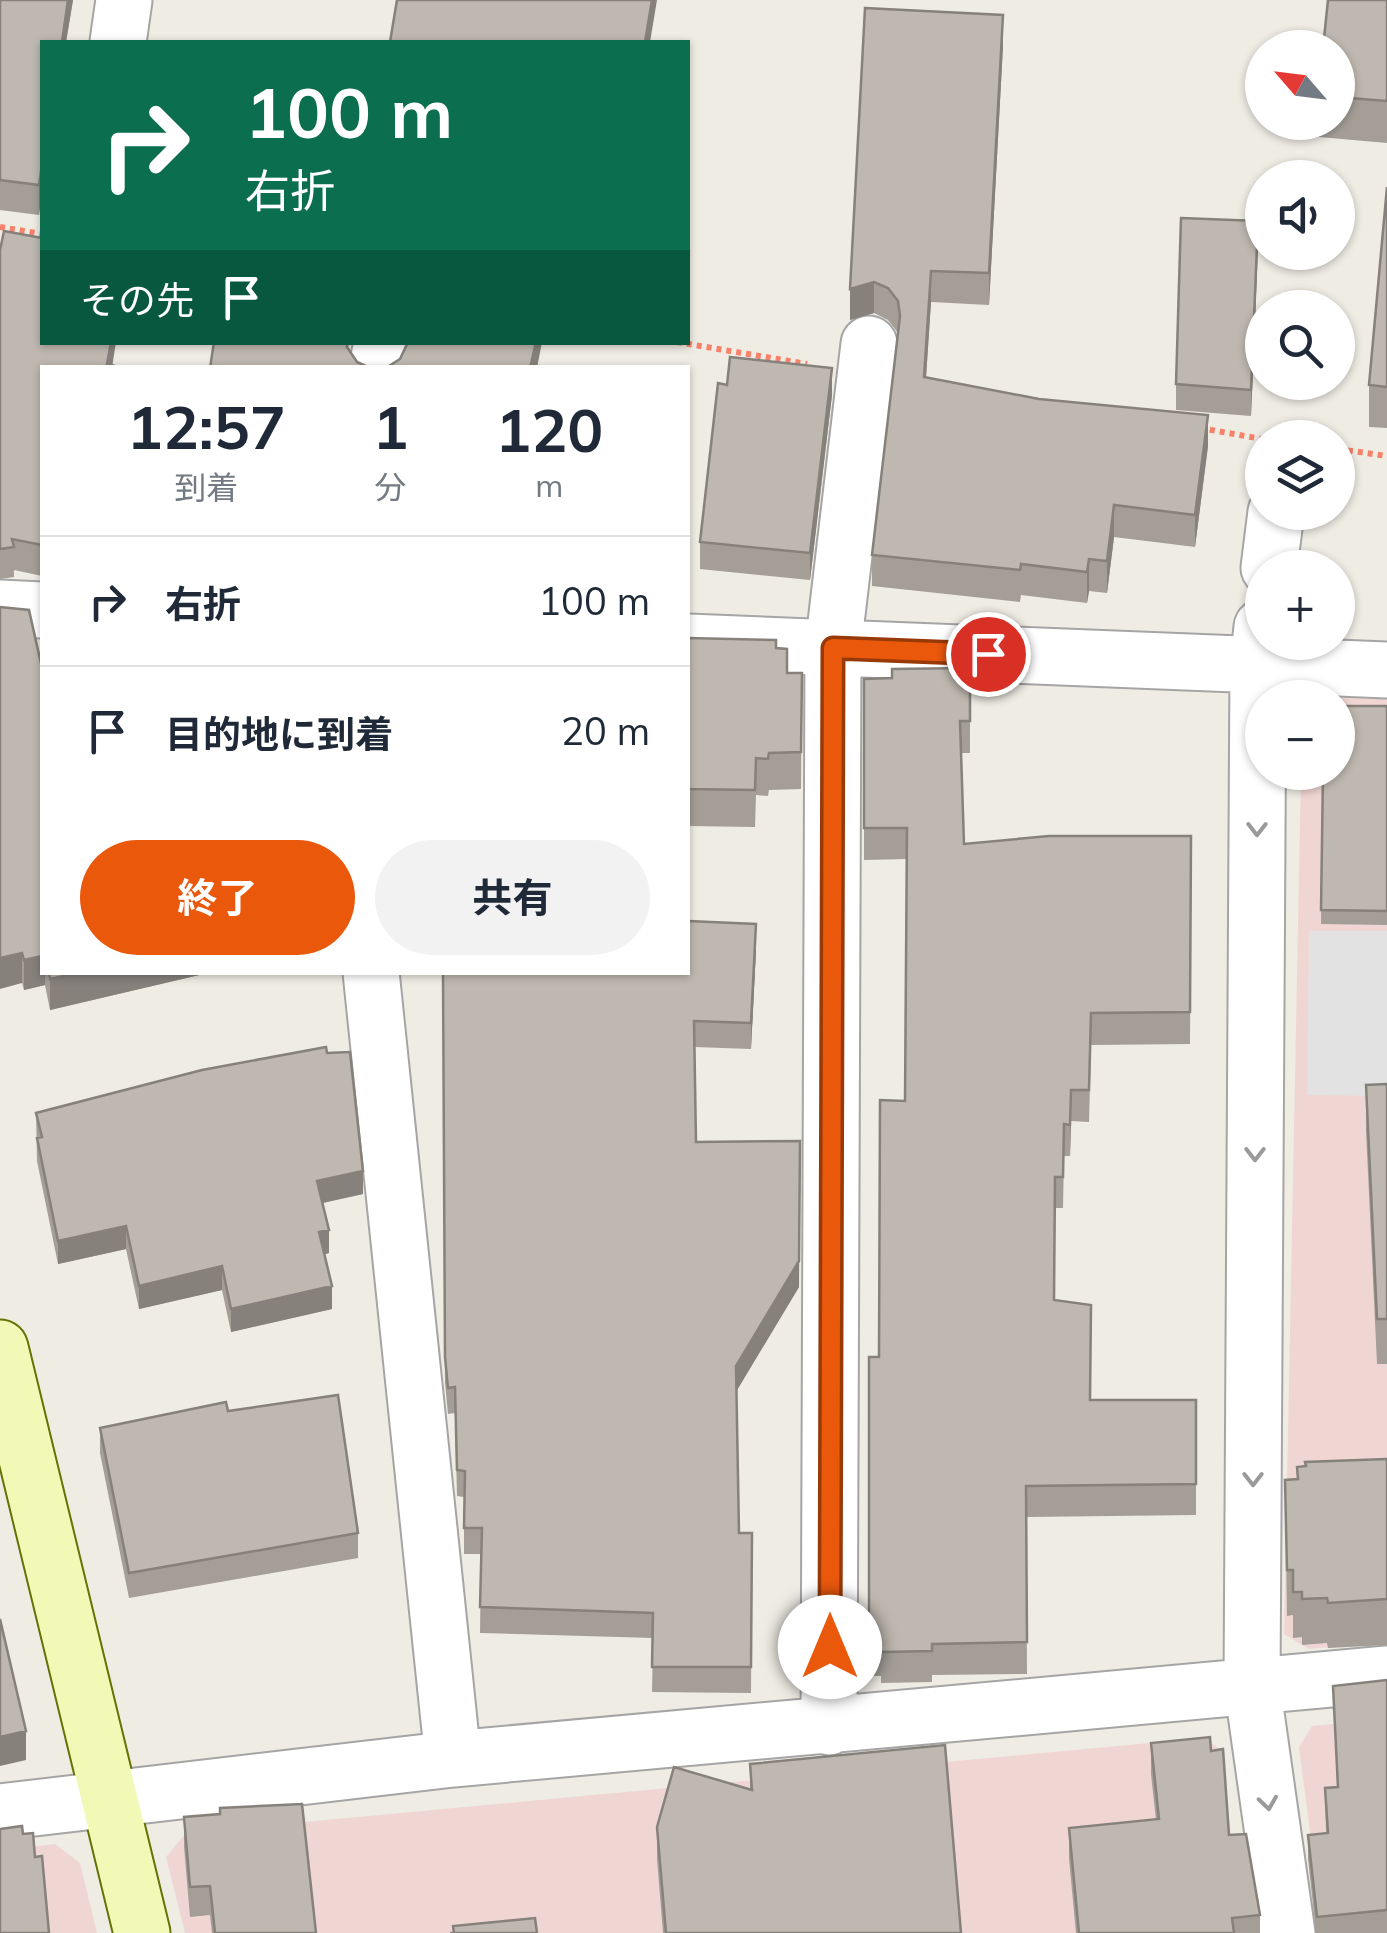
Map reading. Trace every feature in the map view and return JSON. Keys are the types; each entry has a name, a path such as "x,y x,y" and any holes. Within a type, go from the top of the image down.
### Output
{"street":[{"path":"118,40 124,0"},
{"path":"829,1727 833,648 867,359"},
{"path":"0,608 40,610"},
{"path":"690,642 833,648 1245,646"},
{"path":"1260,660 1252,1685 1286,1933"},
{"path":"1334,660 1387,670"},
{"path":"371,975 453,1759"},
{"path":"0,1348 142,1933"},
{"path":"0,1812 453,1759 1387,1674"}],"path":[{"path":"0,227 40,234"},
{"path":"690,343 867,359"},
{"path":"1187,426 1245,435"},
{"path":"1355,451 1387,456"}],"shaded area":[{"path":"1355,698 1387,699 1387,1642 1309,1649 1284,1634 1301,790 1355,790"},
{"path":"1309,931 1387,931 1387,1096 1307,1095"},
{"path":"1387,1719 1323,1933 1299,1747 1312,1726"},
{"path":"1203,1738 1220,1749 1243,1933 185,1933 166,1857 186,1833"},
{"path":"55,1844 80,1863 97,1933 0,1933 0,1850"}],"building":[{"path":"0,0 68,0 62,40 40,40 39,185 0,180"},
{"path":"397,0 652,0 645,40 390,40"},
{"path":"1328,0 1387,0 1387,101 1355,98 1355,30 1325,30"},
{"path":"865,8 1003,15 989,273 931,271 924,377 1039,399 1208,415 1195,515 1114,505 1107,561 1089,559 1087,572 1021,564 1020,570 872,555 900,316 898,301 888,288 874,282 850,289"},
{"path":"1387,187 1387,387 1369,385"},
{"path":"1181,218 1245,220 1245,270 1256,270 1255,290 1245,290 1245,390 1176,384"},
{"path":"4,231 40,238 40,345 110,345 107,364 111,365 40,365 40,545 12,539 14,547 0,549 0,250"},
{"path":"214,345 347,345 357,362 364,365 210,365"},
{"path":"407,345 535,345 531,365 391,365 400,359"},
{"path":"730,357 832,368 810,553 700,542 718,383 727,385"},
{"path":"0,607 29,610 40,659 40,956 24,960 22,953 0,958"},
{"path":"690,638 776,640 776,648 787,649 787,673 802,673 801,752 769,753 768,759 756,758 755,790 690,789"},
{"path":"970,668 970,721 960,721 964,844 1049,836 1191,836 1190,1012 1091,1013 1089,1090 1071,1090 1070,1125 1064,1124 1063,1177 1055,1177 1054,1300 1091,1305 1090,1400 1196,1400 1196,1484 1026,1486 1027,1642 932,1644 932,1651 881,1652 881,1645 869,1644 869,1357 879,1357 880,1100 905,1101 907,828 864,828 864,679 892,678 892,669"},
{"path":"1355,706 1387,706 1387,911 1321,910 1323,790 1355,790"},
{"path":"690,921 756,924 751,1023 694,1021 696,1142 800,1141 799,1261 736,1366 739,1533 752,1533 751,1667 652,1667 653,1613 480,1607 482,1528 464,1528 465,1471 457,1470 455,1387 448,1388 443,975 690,975"},
{"path":"326,1047 327,1053 350,1052 363,1171 317,1181 329,1230 319,1232 332,1286 231,1309 222,1266 139,1286 126,1226 58,1241 37,1138 42,1137 36,1113 202,1070"},
{"path":"1387,1084 1387,1319 1377,1319 1366,1085"},
{"path":"338,1395 358,1533 129,1573 100,1428 226,1402 228,1411"},
{"path":"1387,1459 1387,1599 1328,1603 1327,1598 1302,1599 1302,1592 1293,1592 1293,1570 1287,1570 1285,1480 1298,1479 1297,1467 1306,1466 1305,1462"},
{"path":"0,1619 26,1731 0,1737"},
{"path":"1387,1680 1387,1910 1317,1917 1308,1835 1328,1833 1325,1788 1338,1787 1333,1686"},
{"path":"1210,1737 1211,1751 1223,1749 1229,1835 1246,1834 1260,1915 1232,1918 1234,1933 1079,1933 1069,1828 1159,1819 1151,1743"},
{"path":"945,1745 961,1933 666,1933 657,1827 674,1767 752,1790 750,1764"},
{"path":"302,1804 316,1933 215,1933 210,1886 190,1887 184,1817 220,1814 220,1808"},
{"path":"22,1826 23,1834 33,1833 35,1857 42,1856 49,1933 0,1933 0,1829"},
{"path":"535,1918 537,1933 454,1933 453,1926"}],"route":[{"path":"830,1647 833,648 988,654"}]}
